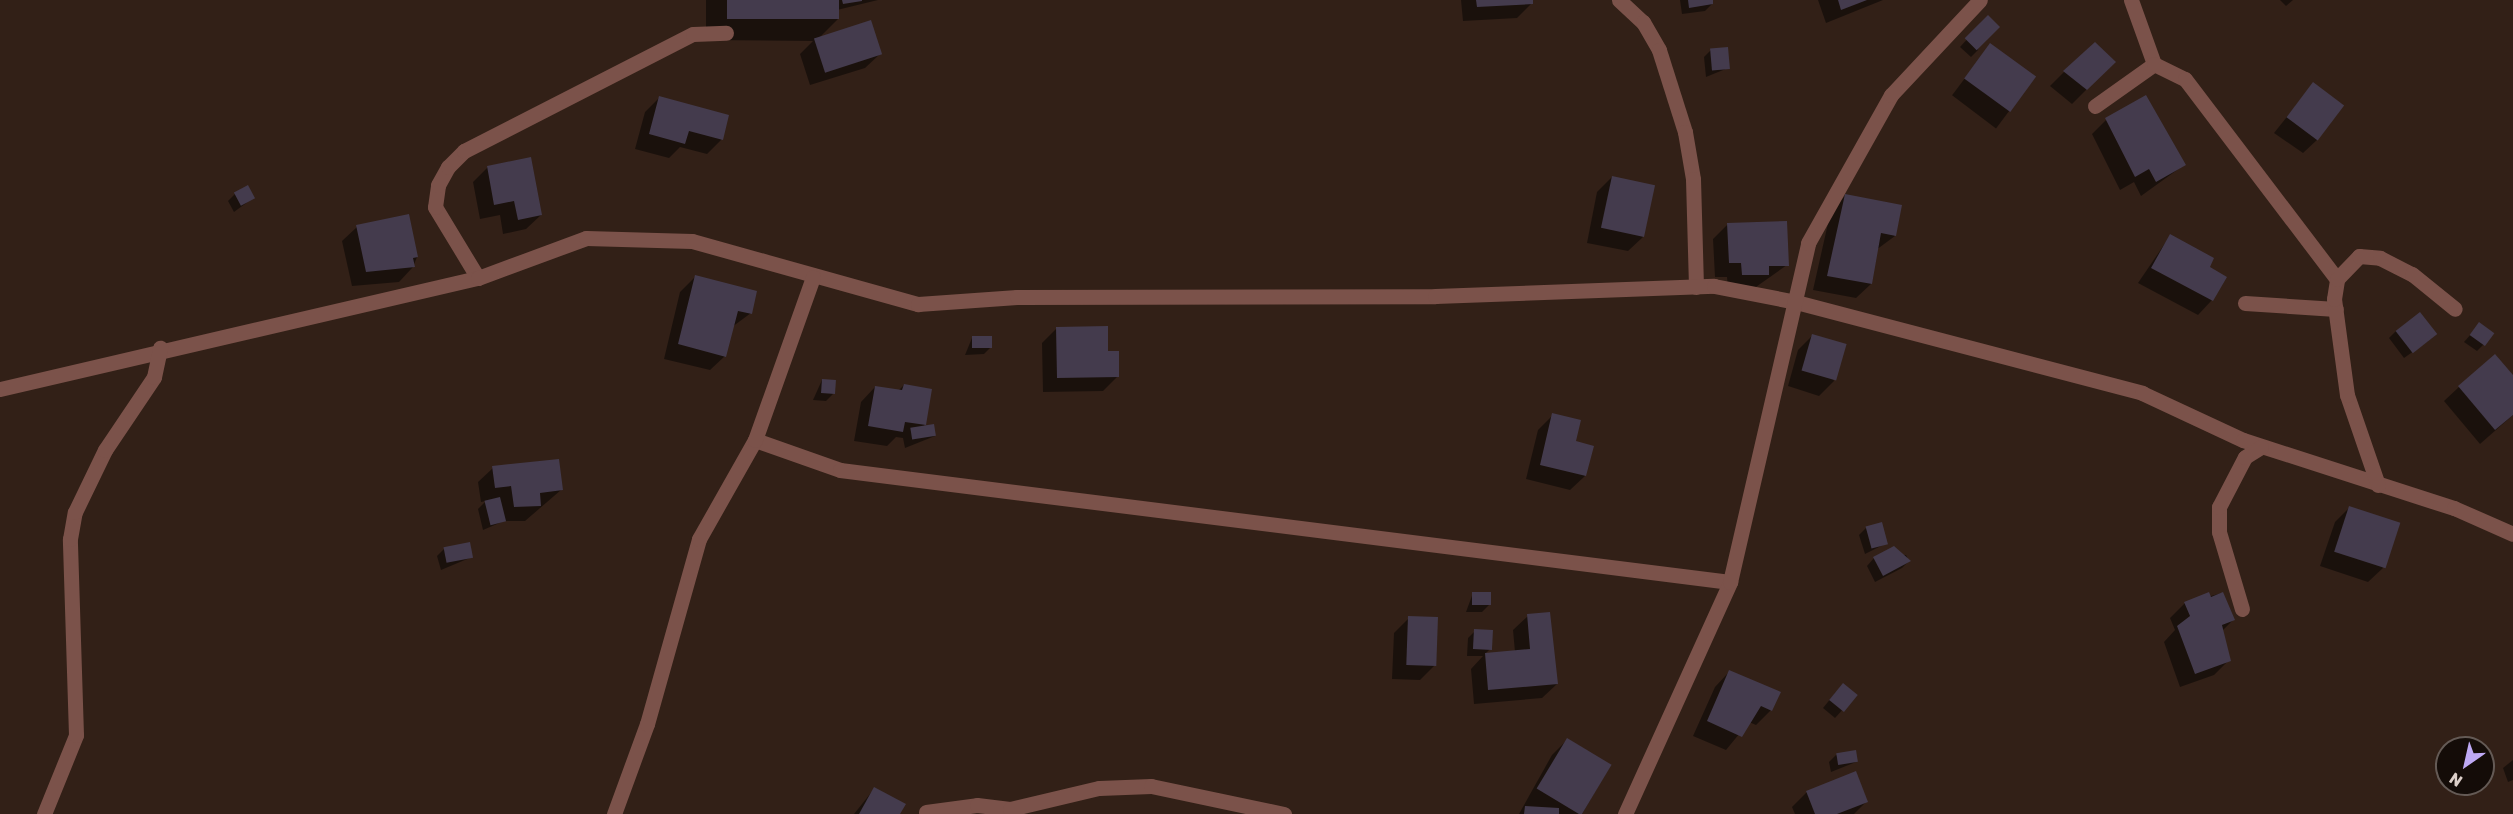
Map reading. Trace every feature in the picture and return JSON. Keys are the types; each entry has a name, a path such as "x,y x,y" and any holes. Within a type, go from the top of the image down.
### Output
{"street":[{"path":"1619,0 1643,22 1659,50 1684,132 1693,179 1696,287"},
{"path":"1625,814 1730,582 1808,243 1862,139 1903,81 1980,0"},
{"path":"2131,0 2154,64 2185,79 2337,279"},
{"path":"478,278 435,207 438,184 448,167 464,151 693,34 726,33"},
{"path":"2095,105 2154,64"},
{"path":"0,389 159,348 478,278 586,238 692,241 813,277 918,304 1017,297 1435,296 1696,287 1796,302 2142,393 2261,447 2454,508 2513,534"},
{"path":"2378,485 2347,395 2336,309 2337,279 2344,265 2359,256 2380,258 2412,274 2455,309"},
{"path":"614,814 647,724 699,539 755,440 813,277"},
{"path":"2244,303 2336,309"},
{"path":"44,814 76,735 70,539 75,512 105,450 154,377 159,348"},
{"path":"755,440 840,470 1730,582"},
{"path":"2242,609 2219,532 2219,507 2245,457 2261,447"},
{"path":"926,812 977,805 1010,809 1098,788 1151,786 1284,814"}],"building":[{"path":"727,0 839,0 839,19 727,19"},
{"path":"842,0 862,0 862,1 843,4"},
{"path":"1476,0 1533,0 1533,4 1477,7"},
{"path":"1688,0 1713,0 1713,4 1689,8"},
{"path":"1838,0 1867,0 1841,10"},
{"path":"1988,15 2000,27 1977,50 1965,38"},
{"path":"871,20 882,54 825,73 814,39"},
{"path":"2095,42 2116,62 2087,90 2063,71"},
{"path":"1990,43 2036,77 2010,112 1964,79"},
{"path":"1728,47 1730,69 1712,70 1710,49"},
{"path":"2313,82 2344,105 2318,141 2287,117"},
{"path":"2146,95 2186,165 2156,182 2149,169 2135,177 2105,118"},
{"path":"659,96 729,115 723,140 689,131 685,144 649,134"},
{"path":"531,157 542,215 518,220 514,201 494,205 487,166"},
{"path":"1612,176 1655,185 1644,237 1601,228"},
{"path":"248,185 255,198 241,206 234,193"},
{"path":"1845,194 1902,205 1896,236 1881,233 1872,284 1827,276"},
{"path":"409,214 418,257 413,258 415,267 366,272 356,225"},
{"path":"1787,221 1789,266 1769,266 1769,275 1742,275 1741,263 1729,263 1727,223"},
{"path":"2170,234 2214,258 2210,267 2227,277 2213,301 2151,268"},
{"path":"695,275 757,291 752,314 738,311 726,357 678,344"},
{"path":"2420,312 2437,334 2413,353 2396,331"},
{"path":"2479,322 2494,333 2485,346 2470,335"},
{"path":"1108,326 1108,351 1119,351 1119,377 1057,378 1056,327"},
{"path":"1812,334 1847,344 1836,380 1802,371"},
{"path":"972,336 992,336 992,348 972,348"},
{"path":"2495,354 2513,375 2513,415 2495,430 2458,386"},
{"path":"822,379 836,380 835,394 821,393"},
{"path":"904,384 932,389 926,425 905,422 903,432 868,426 875,386 902,390"},
{"path":"1552,413 1581,420 1576,441 1594,446 1586,476 1540,465"},
{"path":"934,424 936,436 912,440 910,428"},
{"path":"559,459 563,490 540,493 541,506 514,507 511,486 495,488 492,466"},
{"path":"500,497 506,521 491,525 484,501"},
{"path":"2349,506 2400,523 2386,568 2334,552"},
{"path":"1882,522 1888,544 1872,549 1866,526"},
{"path":"470,542 473,558 447,563 443,547"},
{"path":"1894,546 1911,561 1883,576 1873,557"},
{"path":"1472,592 1491,592 1491,605 1472,605"},
{"path":"2209,592 2211,597 2223,592 2235,620 2222,625 2231,661 2195,674 2177,626 2190,616 2184,602"},
{"path":"1550,612 1558,684 1488,690 1485,653 1530,649 1527,614"},
{"path":"1408,616 1438,617 1436,666 1406,665"},
{"path":"1474,629 1493,630 1492,650 1473,649"},
{"path":"1729,670 1781,692 1772,711 1761,706 1742,737 1707,721"},
{"path":"1843,683 1858,695 1844,712 1829,700"},
{"path":"1567,738 1612,765 1582,814 1537,789"},
{"path":"1856,750 1858,762 1838,765 1836,753"},
{"path":"1856,771 1868,802 1837,814 1815,814 1806,791"},
{"path":"874,787 906,804 900,814 859,814"},
{"path":"1525,806 1559,808 1559,814 1524,814"}]}
